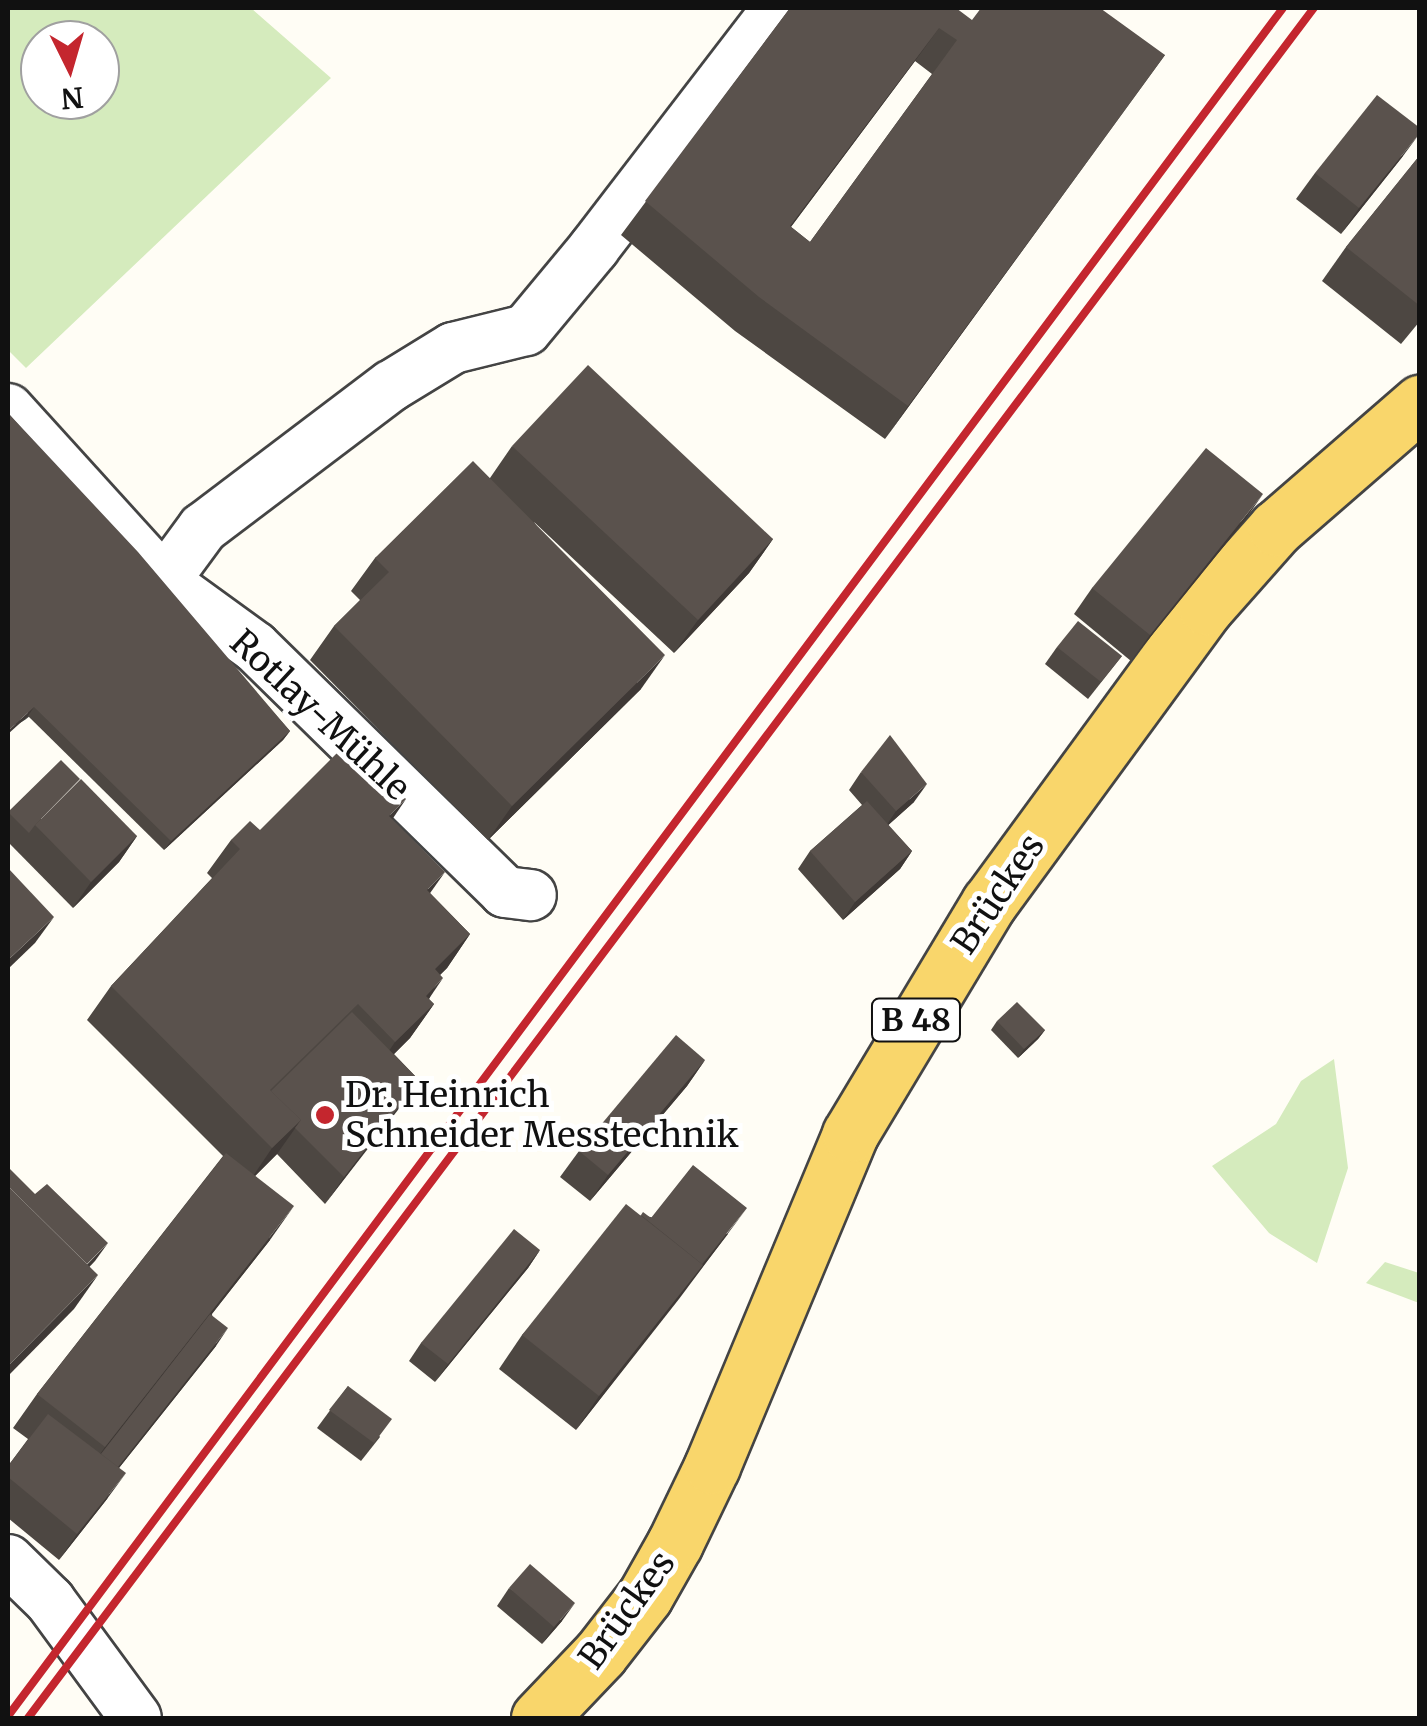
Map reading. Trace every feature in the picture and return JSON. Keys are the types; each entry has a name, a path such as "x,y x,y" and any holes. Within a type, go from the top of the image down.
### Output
{"main road":[{"name":"Brückes","path":"538,1718 600,1654 645,1596 675,1542 850,1134 989,902 1206,608 1276,528 1420,403"}],"street":[{"path":"8,698 136,597 164,581 204,528 391,386 453,348 526,330 594,248 778,8"},
{"name":"Rotlay-Mühle","path":"8,409 164,581 256,647 505,892 531,895"},
{"path":"8,1560 50,1601 136,1718"}],"green space":[{"path":"8,8 251,8 331,78 26,368 8,350"},
{"path":"1334,1059 1348,1168 1317,1263 1269,1233 1212,1166 1276,1124 1301,1081"},
{"path":"1385,1262 1419,1273 1419,1303 1366,1283"}],"building":[{"path":"790,8 956,8 972,20 981,8 1100,8 1165,55 908,406 759,297 645,201","holes":["939,28 957,40 810,242 790,226"]},
{"path":"1377,95 1420,128 1420,133 1359,208 1315,173"},
{"path":"1420,155 1420,306 1346,247"},
{"path":"588,365 773,539 698,620 512,446"},
{"path":"8,413 138,552 290,731 171,841 34,707 8,731"},
{"path":"1206,448 1263,494 1150,635 1092,588"},
{"path":"473,461 665,655 512,806 334,626 389,572 375,558"},
{"path":"1078,621 1122,656 1101,682 1057,647"},
{"path":"890,735 927,784 896,811 861,772"},
{"path":"349,741 406,799 389,816 445,872 427,890 470,934 435,969 443,978 426,996 434,1004 395,1042 358,1004 270,1090 301,1120 272,1148 111,986 240,849 231,840 250,821 260,830"},
{"path":"61,760 80,779 29,833 8,812"},
{"path":"81,779 137,836 91,882 35,825"},
{"path":"867,801 912,851 855,902 810,851"},
{"path":"8,868 54,917 8,960"},
{"path":"1017,1002 1045,1030 1024,1049 997,1021"},
{"name":"Dr. Heinrich Schneider Messtechnik","path":"352,1012 419,1080 344,1177 295,1128 301,1120 271,1091"},
{"path":"676,1035 705,1060 608,1175 579,1151"},
{"path":"226,1153 294,1206 105,1447 37,1394"},
{"path":"693,1165 747,1208 702,1264 641,1215 643,1212 651,1218"},
{"path":"8,1167 35,1194 47,1184 108,1243 87,1264 8,1186"},
{"path":"8,1186 98,1275 9,1365 8,1364"},
{"path":"626,1204 703,1265 599,1396 522,1335"},
{"path":"514,1229 540,1250 448,1364 421,1343"},
{"path":"210,1314 228,1328 118,1467 101,1454"},
{"path":"348,1386 392,1419 374,1443 329,1410"},
{"path":"48,1414 126,1473 77,1534 8,1477 8,1466"},
{"path":"530,1564 575,1603 554,1627 509,1588"}],"railway":[{"path":"8,1716 1283,8"},
{"path":"28,1718 1314,8"}],"place":[{"name":"Dr. Heinrich Schneider Messtechnik","path":"325,1115"}]}
